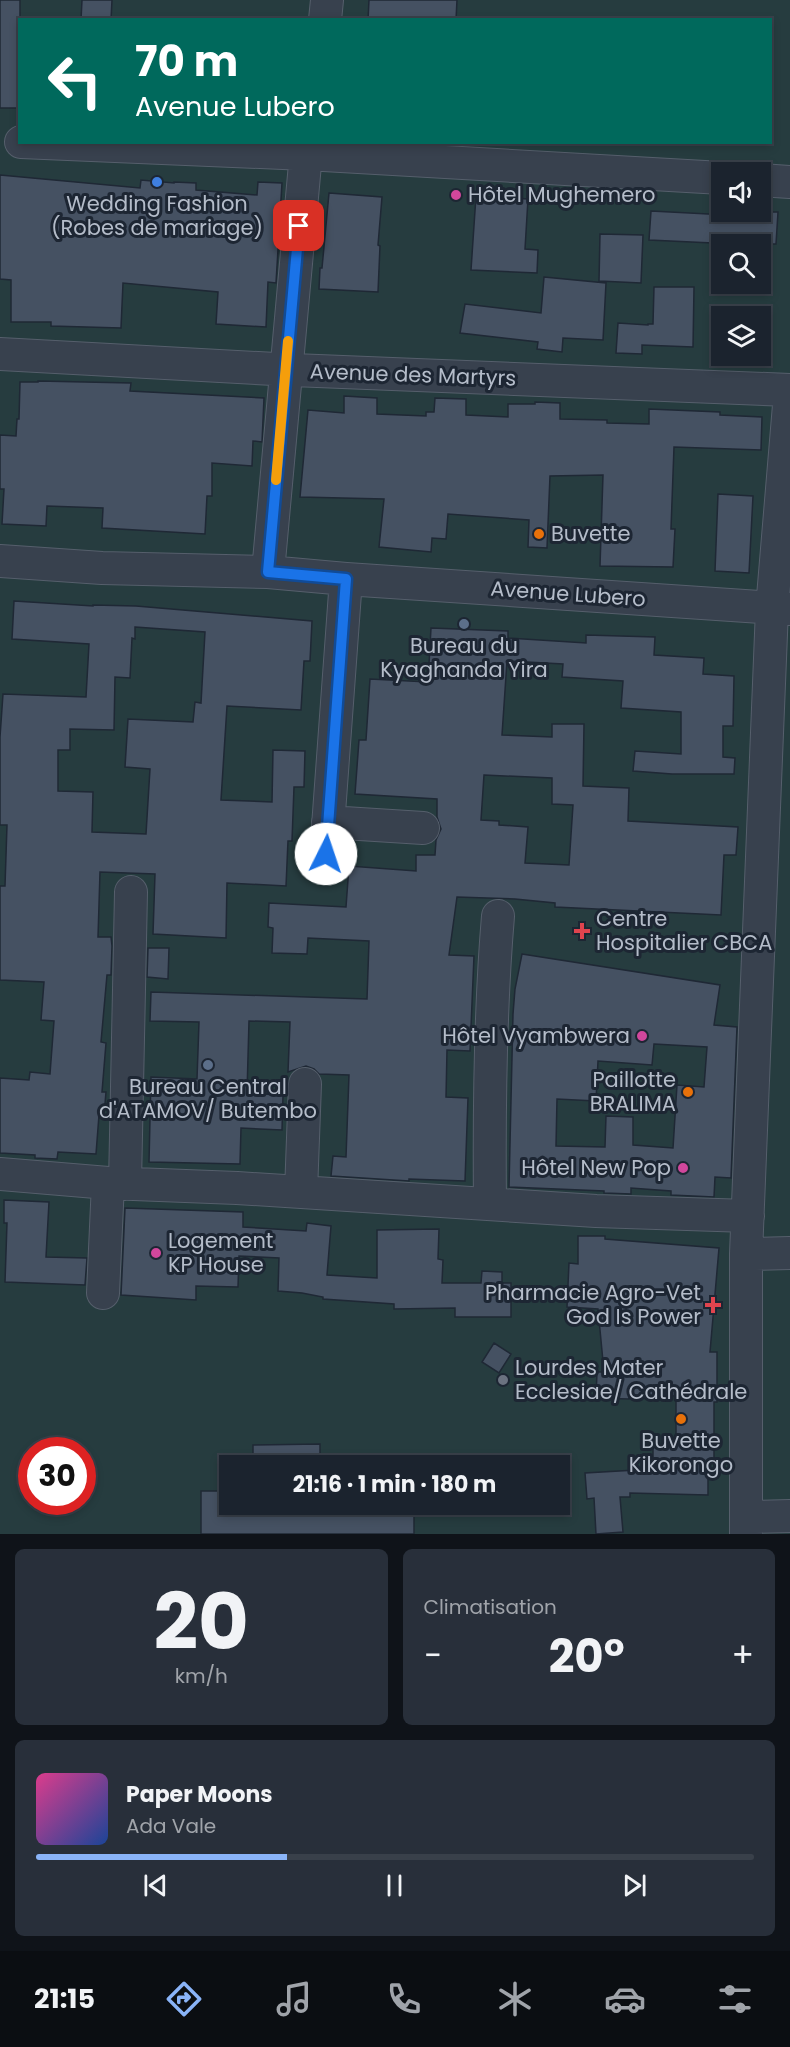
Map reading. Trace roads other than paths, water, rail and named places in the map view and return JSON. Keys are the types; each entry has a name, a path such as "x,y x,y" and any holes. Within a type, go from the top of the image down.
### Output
{"street":[{"path":"325,18 327,0"},
{"path":"0,141 18,142"},
{"path":"116,144 307,148 711,177"},
{"path":"268,572 307,148"},
{"path":"771,181 790,182"},
{"name":"Avenue des Martyrs","path":"0,354 790,392"},
{"path":"790,392 781,609 746,1254 746,1525 790,1516"},
{"name":"Avenue Lubero","path":"0,561 102,568 268,572 781,609"},
{"path":"326,854 346,579"},
{"path":"328,822 423,828"},
{"path":"104,1293 117,1184 131,892"},
{"path":"490,1204 489,1136 498,916"},
{"path":"301,1192 305,1084"},
{"path":"0,1174 117,1184 301,1192 596,1211 748,1216"},
{"path":"746,1254 790,1253"}],"place":[{"name":"Wedding Fashion (Robes de mariage)","path":"157,182"},
{"name":"Hôtel Mughemero","path":"456,195"},
{"name":"Buvette","path":"539,534"},
{"name":"Bureau du Kyaghanda Yira","path":"464,624"},
{"name":"Centre Hospitalier CBCA","path":"582,931"},
{"name":"Hôtel Vyambwera","path":"642,1036"},
{"name":"Bureau Central d'ATAMOV/ Butembo","path":"208,1065"},
{"name":"Paillotte BRALIMA","path":"688,1092"},
{"name":"Hôtel New Pop","path":"683,1168"},
{"name":"Logement KP House","path":"156,1253"},
{"name":"Pharmacie Agro-Vet God Is Power","path":"713,1305"},
{"name":"Lourdes Mater Ecclesiae/ Cathédrale","path":"503,1380"},
{"name":"Buvette Kikorongo","path":"681,1419"}]}
